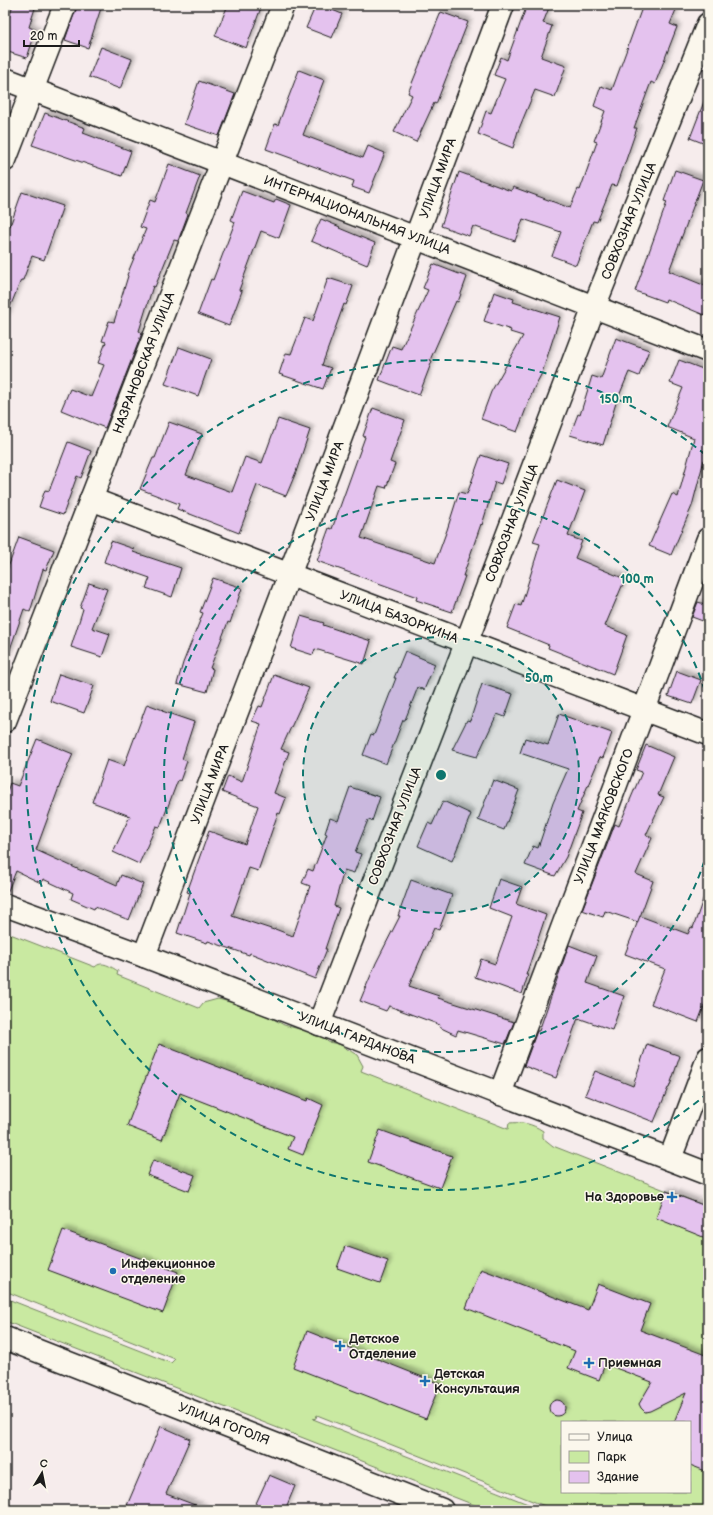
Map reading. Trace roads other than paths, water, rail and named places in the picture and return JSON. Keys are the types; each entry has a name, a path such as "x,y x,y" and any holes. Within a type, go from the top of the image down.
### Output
{"street":[{"path":"5,160 65,5"},
{"name":"НАЗРАНОВСКАЯ УЛИЦА","path":"5,721 283,5"},
{"name":"УЛИЦА МИРА","path":"144,956 289,575 502,5"},
{"name":"СОВХОЗНАЯ УЛИЦА","path":"318,1024 466,643 594,307 708,24"},
{"name":"ИНТЕРНАЦИОНАЛЬНАЯ УЛИЦА","path":"5,80 708,351"},
{"name":"УЛИЦА БАЗОРКИНА","path":"91,499 708,734"},
{"name":"УЛИЦА МАЯКОВСКОГО","path":"500,1094 708,539"},
{"name":"УЛИЦА ГАРДАНОВА","path":"5,905 144,956 708,1174"},
{"path":"670,1159 708,1058"},
{"name":"УЛИЦА ГОГОЛЯ","path":"5,1338 442,1510"}],"place":[{"name":"На Здоровье","path":"672,1197"},
{"name":"Инфекционное отделение","path":"113,1271"},
{"name":"Детское Отделение","path":"340,1346"},
{"name":"Приемная","path":"589,1363"},
{"name":"Детская Консультация","path":"425,1381"}]}
